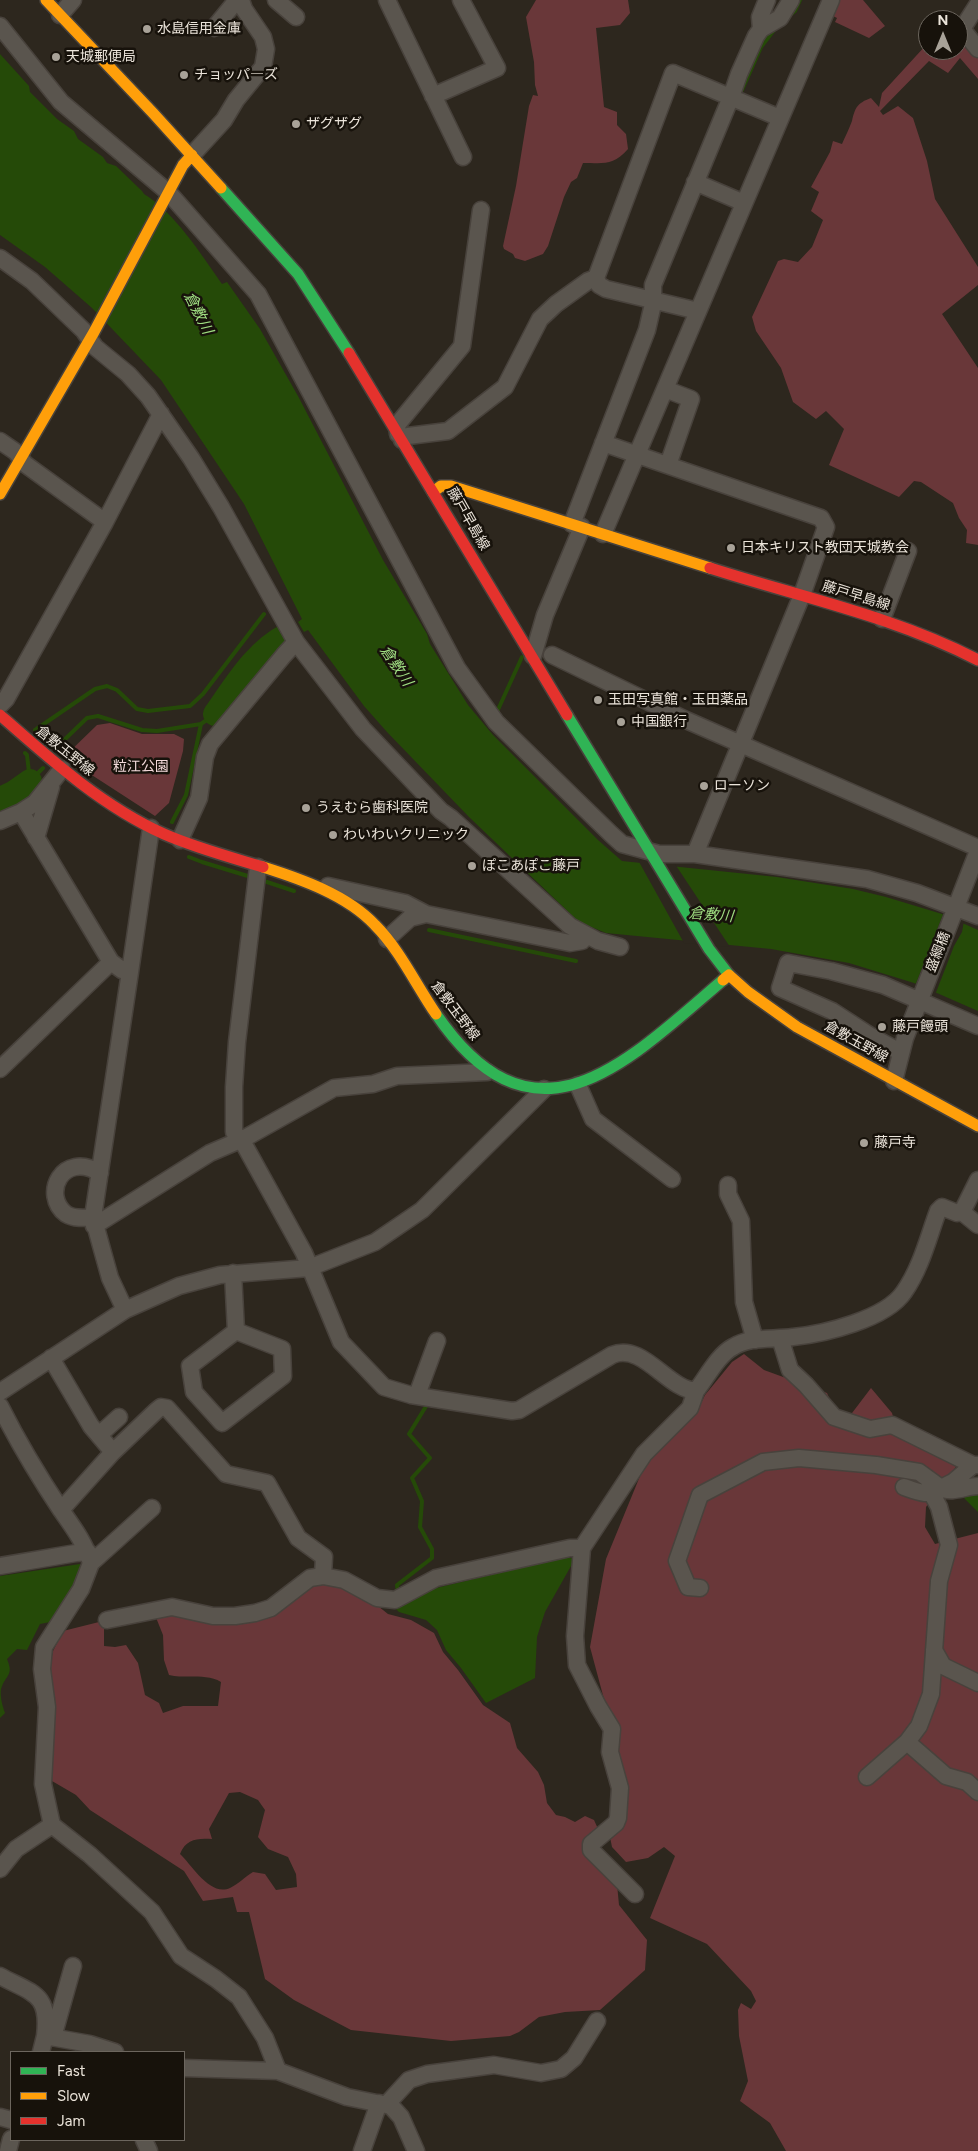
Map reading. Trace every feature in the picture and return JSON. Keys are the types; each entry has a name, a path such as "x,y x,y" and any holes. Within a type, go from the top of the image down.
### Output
{"main road":[{"path":"46,0 192,155 298,274 329,320 433,492"},
{"path":"0,494 92,335 183,165 192,155"},
{"name":"藤戸早島線","path":"729,975 709,949 433,492 441,486 451,486 802,596 882,619 941,641 978,660"},
{"name":"倉敷玉野線","path":"1,715 57,776 113,806 150,836 180,840 257,875 301,881 351,905 368,918 387,938 458,1044 487,1072 510,1084 544,1089 578,1084 602,1074 626,1060 729,975 748,992 797,1027 978,1126"}],"street":[{"path":"60,15 73,0"},
{"path":"192,155 224,120 236,100 263,67 266,48 263,37 239,0 214,28"},
{"path":"276,0 296,18"},
{"path":"387,0 463,158"},
{"path":"433,96 497,68 461,0"},
{"path":"761,29 760,17 767,0"},
{"path":"531,654 608,444 657,302 652,285 736,99 739,74 756,36 761,29 780,18 791,0"},
{"path":"603,534 831,0"},
{"path":"978,4 962,28 978,49"},
{"path":"0,26 61,102 166,197 258,294 457,668 496,722 622,844 652,854 695,854 867,879 978,916"},
{"path":"698,311 606,289 599,285 596,278 673,73 780,118"},
{"path":"699,184 744,202"},
{"path":"481,210 462,346 397,425 400,437 448,431 505,387 540,319 556,304 588,281 596,278"},
{"path":"0,258 32,281 84,331 92,335 95,347 128,374 161,414 221,507 296,642 363,729 441,811 570,926 598,941 620,947"},
{"path":"665,389 691,399 668,465"},
{"path":"1,715 6,699 104,522 161,414"},
{"path":"0,441 25,464 104,522"},
{"path":"608,444 821,518 826,527 802,596 695,854"},
{"path":"882,619 908,551"},
{"path":"180,840 199,798 205,757 210,744 296,642"},
{"path":"552,655 741,744 978,850"},
{"path":"0,821 21,812 35,803 57,776"},
{"path":"38,834 57,776"},
{"path":"21,812 38,834 122,969"},
{"path":"126,1310 110,1278 94,1222 122,969 150,836"},
{"name":"盛綱橋","path":"894,1080 900,1052 920,997 978,850"},
{"path":"257,875 235,1065 234,1132 245,1146 304,1253 341,1342 384,1387 418,1392 507,1411 518,1410 618,1353 638,1356 681,1385 696,1391"},
{"path":"301,881 352,890 404,904 426,914 570,943 582,940 586,934"},
{"path":"387,938 410,918 426,914"},
{"path":"900,1052 832,1011 780,988 788,963 831,971 920,997 978,1026"},
{"path":"0,1069 122,969"},
{"path":"100,1173 86,1166 73,1167 62,1173 56,1190 58,1203 66,1214 94,1222 210,1153 240,1141 334,1088 373,1084 397,1076 487,1072"},
{"path":"578,1084 593,1119 672,1179"},
{"path":"0,1392 126,1310 179,1286 232,1273 309,1268 375,1242 422,1210 544,1089"},
{"path":"962,1212 978,1180"},
{"path":"728,1185 728,1194 741,1221 744,1302 755,1340"},
{"path":"635,1894 591,1850 591,1844 616,1823 620,1788 610,1752 612,1729 598,1706 578,1665 575,1636 582,1548 644,1454 690,1408 696,1391 728,1350 733,1346 755,1340 819,1333 856,1321 893,1304 904,1293 917,1270 938,1211 942,1207 957,1213 962,1212 978,1225"},
{"path":"232,1273 236,1331"},
{"path":"236,1331 282,1349 283,1376 222,1423 194,1392 190,1366 236,1331"},
{"path":"780,1338 790,1370 806,1384 834,1417 870,1429 892,1425 976,1465 937,1491"},
{"path":"418,1392 437,1341"},
{"path":"51,1358 98,1435 113,1452"},
{"path":"0,1406 14,1434 61,1510 77,1532 90,1558"},
{"path":"61,1510 113,1452 156,1410 161,1407 167,1408 226,1474 267,1483 298,1538 324,1557 323,1576"},
{"path":"98,1435 119,1417"},
{"path":"700,1588 688,1587 677,1561 700,1495 763,1462 799,1458 876,1465 919,1472 937,1491 939,1507 949,1545 938,1581 931,1694 919,1726 907,1742 867,1777"},
{"path":"904,1487 921,1493 978,1486"},
{"path":"152,1508 90,1558 81,1589 44,1647 42,1669 46,1707 43,1784 52,1825 90,1855 152,1912 182,1956 216,1978 240,1997 265,2038 278,2071"},
{"path":"107,1620 172,1607 213,1616 235,1616 256,1613 270,1608 310,1578 323,1576 344,1580 377,1598 388,1600 400,1598 436,1578 570,1548 582,1548"},
{"path":"0,1566 76,1552 90,1558"},
{"path":"934,1650 943,1666 978,1683"},
{"path":"907,1742 946,1776 967,1782 978,1792"},
{"path":"0,1869 16,1849 52,1825"},
{"path":"42,2051 49,2037 73,1966"},
{"path":"0,1976 41,1998 46,2008 49,2037"},
{"path":"362,2151 382,2104 409,2080 427,2074 494,2065 541,2073 561,2069 574,2058 596,2021"},
{"path":"49,2037 90,2044 112,2051"},
{"path":"185,2068 278,2071 347,2097 391,2106 401,2117 416,2151"}],"green space":[{"path":"536,0 628,0 630,13 620,25 596,28 604,107 617,112 617,125 626,134 628,149 613,161 583,163 577,178 571,182 564,197 548,246 543,254 525,261 515,258 503,246 516,186 529,106 533,95 538,96 526,17"},
{"path":"836,0 863,0 885,26 869,38 835,22 837,18 829,14"},
{"path":"968,45 978,58 978,79 962,60 968,60"},
{"path":"918,54 918,60 958,60 948,73 929,61 880,111 883,115 898,106 913,118 927,161 935,199 978,267 978,285 942,314 978,368 978,545 966,543 967,530 959,518 953,503 921,482 914,481 899,497 829,465 844,429 826,411 816,419 793,402 781,368 756,331 752,317 778,261 784,259 798,262 812,247 823,220 811,211 819,192 811,187 830,152 833,141 842,144 857,106 871,98 879,107 882,93"},
{"name":"粒江公園","path":"110,723 142,734 174,734 184,739 183,751 169,803 155,816 64,757 97,725"},
{"path":"744,1354 764,1370 827,1393 834,1409 849,1417 871,1388 892,1413 899,1437 958,1464 926,1507 925,1527 935,1544 978,1533 978,2151 786,2151 770,2123 740,2101 748,2081 739,2036 738,2010 741,2003 751,2009 756,2001 751,1991 707,1944 650,1918 675,1856 664,1847 648,1858 626,1862 612,1847 610,1837 623,1825 608,1714 590,1647 606,1559 647,1459 698,1409 705,1395 732,1362"},
{"path":"329,1583 349,1588 373,1602 388,1614 411,1620 434,1633 443,1652 483,1705 510,1723 517,1748 538,1772 544,1785 547,1803 556,1815 575,1822 585,1816 594,1820 599,1831 587,1841 617,1884 619,1905 647,1940 645,1970 600,2010 565,2012 539,2017 519,2032 510,2036 451,2041 351,2030 294,2000 265,1979 249,1912 237,1912 233,1897 203,1901 184,1871 90,1810 76,1795 52,1781 49,1673 53,1651 63,1631 99,1622 104,1626 104,1646 126,1645 138,1663 145,1695 159,1703 163,1713 183,1706 218,1706 221,1682 202,1677 169,1675 164,1660 163,1635 155,1615 171,1613 223,1623 313,1584","holes":["240,1792 258,1800 265,1810 258,1837 268,1849 288,1857 296,1874 297,1887 276,1890 265,1874 253,1872 230,1888 223,1890 215,1888 202,1878 180,1854 182,1849 193,1840 212,1839 209,1829 229,1793"]}],"water":[{"name":"倉敷川","path":"0,54 29,86 30,92 57,119 74,131 78,139 103,157 107,163 116,166 177,223 222,284 227,282 260,329 298,396 383,560 427,634 430,644 468,705 493,735 598,840 622,861 777,877 853,889 942,914 978,930 978,1011 914,983 849,963 771,949 606,933 579,922 469,817 387,732 364,706 308,630 304,632 298,622 302,619 244,504 161,380 92,308 45,267 0,235"},
{"path":"970,1493 978,1495 978,1512 964,1498"},
{"path":"566,1557 575,1559 545,1612 537,1637 535,1678 486,1703 446,1650 437,1630 426,1620 399,1612 396,1609 432,1589"},
{"path":"80,1564 78,1580 66,1602 50,1622 40,1624 27,1650 17,1649 7,1659 10,1669 1,1689 5,1713 0,1718 0,1576"}],"pier":[{"path":"638,860 675,864 730,947 684,943"},
{"path":"944,912 964,921 962,932 954,946 935,995 915,986"}],"waterway":[{"path":"790,15 795,11 800,0"},
{"path":"742,90 761,47 774,30"},
{"path":"35,730 95,689 107,686 117,690 137,709 148,711 190,706 203,694 264,614"},
{"path":"215,714 255,660 265,650 287,635"},
{"path":"496,714 522,657"},
{"path":"49,742 62,742 87,718 98,716 142,730 157,731 201,724 215,714"},
{"path":"172,822 186,795 201,724"},
{"path":"25,753 27,755 30,781"},
{"path":"30,781 43,768"},
{"path":"0,799 13,793 30,781"},
{"path":"13,793 18,802"},
{"path":"189,857 251,877"},
{"path":"261,880 294,891"},
{"path":"429,930 576,961"},
{"path":"398,1593 397,1585 432,1558 432,1549 420,1527 422,1501 412,1478 430,1458 409,1434 428,1403"}],"traffic: fast":[{"path":"221,188 298,274 349,353"},
{"path":"567,715 709,949 729,975"},
{"path":"436,1014 473,1058 509,1081 545,1089 581,1082 616,1065 652,1040 723,980"}],"traffic: slow":[{"path":"46,0 221,188"},
{"path":"0,494 94,332 183,165 192,155"},
{"path":"433,492 441,486 451,486 710,568"},
{"path":"263,867 323,889 364,914 392,945 436,1014"},
{"path":"723,980 729,975 748,992 797,1027 978,1126"}],"traffic: jam":[{"path":"349,353 567,715"},
{"path":"710,568 880,619 913,631 978,660"},
{"path":"0,715 78,781 141,823 188,844 263,867"}],"place":[{"name":"水島信用金庫","path":"147,29"},
{"name":"天城郵便局","path":"56,57"},
{"name":"チョッパ―ズ","path":"184,75"},
{"name":"ザグザグ","path":"296,124"},
{"name":"日本キリスト教団天城教会","path":"731,548"},
{"name":"玉田写真館・玉田薬品","path":"598,700"},
{"name":"中国銀行","path":"621,722"},
{"name":"ローソン","path":"704,786"},
{"name":"うえむら歯科医院","path":"306,808"},
{"name":"わいわいクリニック","path":"333,835"},
{"name":"ぽこあぽこ藤戸","path":"472,866"},
{"name":"藤戸饅頭","path":"882,1027"},
{"name":"藤戸寺","path":"864,1143"}]}
